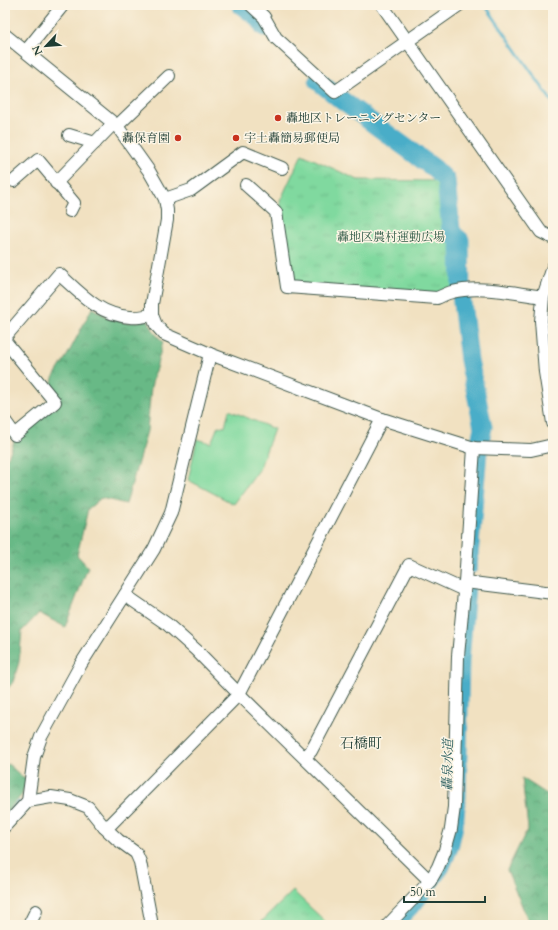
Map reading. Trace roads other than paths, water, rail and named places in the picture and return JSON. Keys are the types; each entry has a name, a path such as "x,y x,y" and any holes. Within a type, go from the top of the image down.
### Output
{"street":[{"path":"26,52 63,5"},
{"path":"251,5 264,17 276,38 335,92 459,5"},
{"path":"382,5 541,232 553,238"},
{"path":"5,35 116,125 149,171 165,199 167,220 152,304 152,315 156,324 164,334 210,354 382,419 474,448 531,450 553,445"},
{"path":"56,183 95,143 170,76"},
{"path":"69,135 95,143"},
{"path":"165,199 191,190 243,152 282,168"},
{"path":"14,181 38,160 74,203 70,211"},
{"path":"246,185 276,212 287,287 437,298 457,291 494,290 542,297"},
{"path":"553,267 542,297 541,321 553,423"},
{"path":"5,337 59,274 94,306 113,315 131,317 152,315"},
{"path":"5,341 55,402 15,435 5,421"},
{"path":"5,826 28,801 34,757 41,737 81,664 154,549 171,513 210,354"},
{"path":"104,827 111,824 239,694 382,419"},
{"path":"388,925 430,881 445,850 451,829 454,807 458,656 465,586 474,448"},
{"path":"305,757 311,751 409,565 465,586 553,593"},
{"path":"125,595 167,624 196,650 430,881"},
{"path":"28,801 51,797 70,800 88,807 104,827 118,840 136,853 140,862 151,920 150,925"},
{"path":"29,925 36,912"}],"waterway":[{"path":"241,5 261,20 264,27"},
{"path":"485,5 553,103"},
{"path":"318,81 435,169 446,180 451,230 460,240 461,294 469,360 483,427 480,442"},
{"name":"轟泉水道","path":"472,568 482,452"},
{"name":"轟泉水道","path":"397,925 418,904 444,869 453,848 458,826 461,797 464,661 470,587"},
{"path":"5,817 19,802"}],"place":[{"name":"轟地区トレーニングセンター","path":"278,118"},
{"name":"轟保育園","path":"178,138"},
{"name":"宇土轟簡易郵便局","path":"236,138"}],"district":[{"name":"石橋町","path":"361,743"}],"park label":[{"name":"轟地区農村運動広場","path":"391,237"}]}
